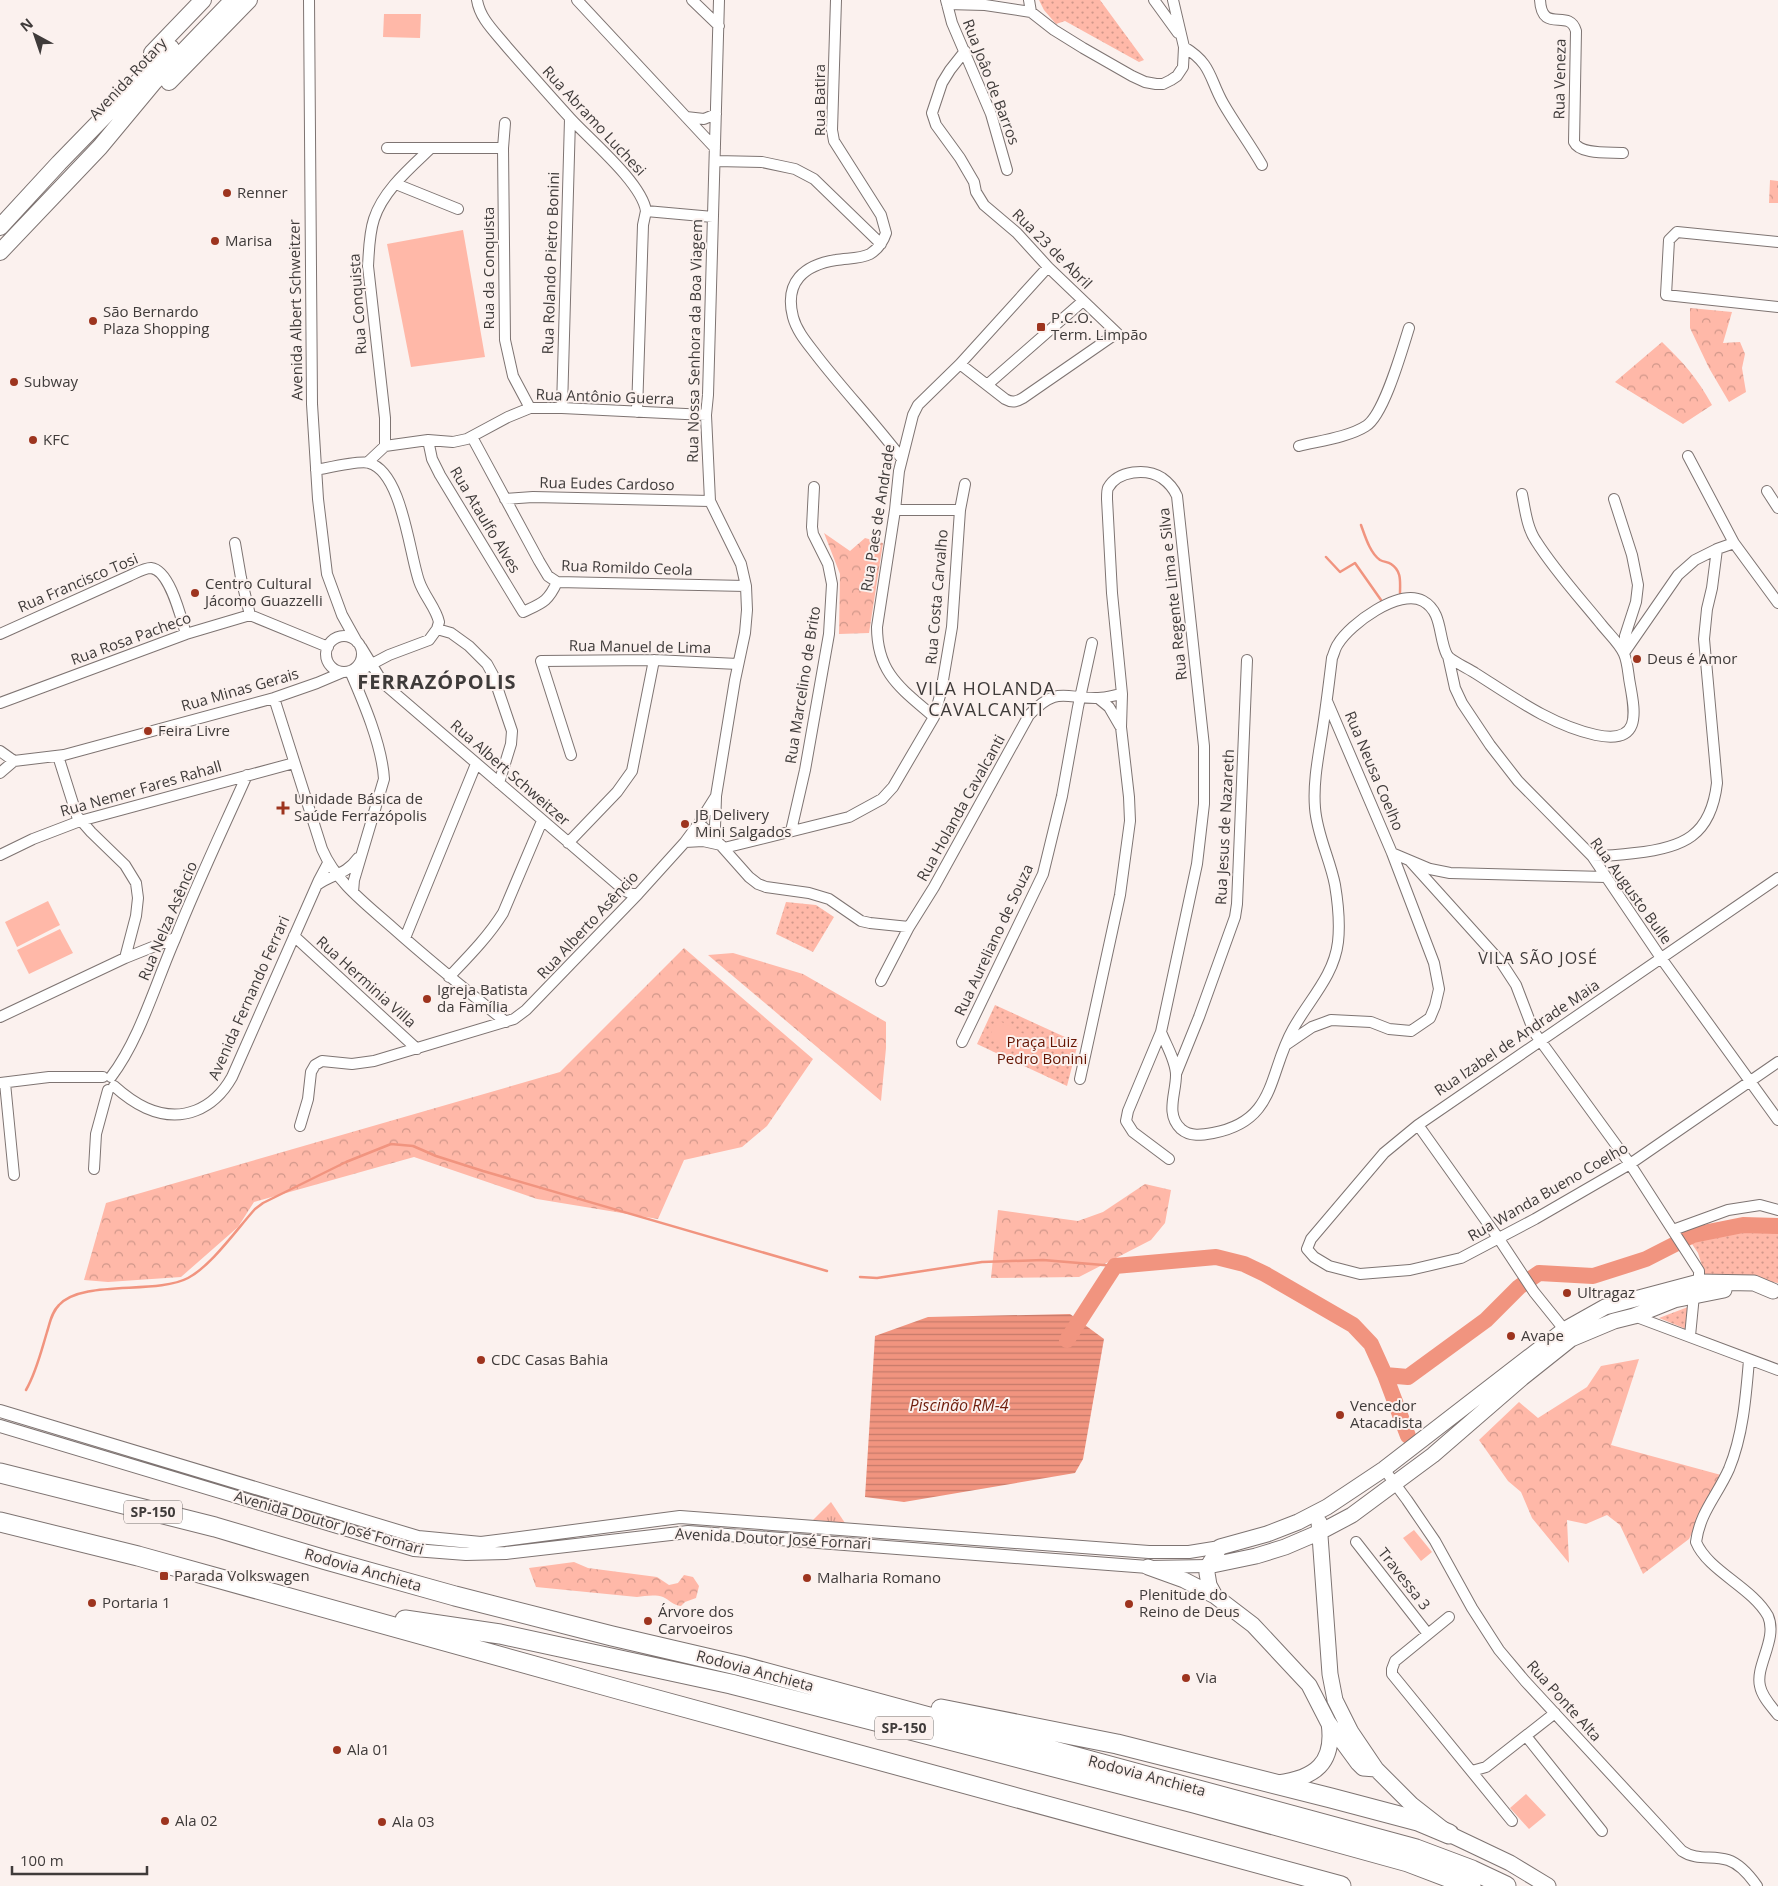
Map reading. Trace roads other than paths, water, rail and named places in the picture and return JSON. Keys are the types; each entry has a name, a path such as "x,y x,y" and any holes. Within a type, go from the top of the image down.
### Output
{"highway":[{"name":"Rodovia Anchieta","path":"0,1472 216,1527 446,1594 633,1641 652,1640 681,1643 714,1652 728,1657 741,1666 1416,1849 1472,1870 1506,1886"},
{"name":"Rodovia Anchieta","path":"0,1522 129,1554 1341,1886"},
{"name":"Rodovia Anchieta","path":"327,1609 500,1634 731,1684 1194,1803 1408,1862 1471,1886"},
{"path":"795,1681 1117,1744 1418,1821 1450,1834"}],"main road":[{"name":"Avenida Rotary","path":"59,163 73,137 203,0"},
{"path":"150,77 219,0"},
{"path":"150,77 233,0"},
{"name":"Avenida Rotary","path":"0,252 100,146 142,109 249,0"},
{"name":"Avenida Rotary","path":"0,227 59,163 150,77"},
{"name":"Avenida Rotary","path":"100,146 150,77"},
{"path":"1568,1334 1634,1316 1674,1300 1696,1288"},
{"name":"Avenida Doutor José Fornari","path":"1220,1547 1267,1534 1319,1512 1384,1469 1605,1306 1696,1288 1719,1290 1752,1288 1776,1291"},
{"name":"Avenida Doutor José Fornari","path":"1208,1566 1256,1556 1286,1547 1352,1515 1433,1455 1522,1378 1568,1334"},
{"path":"1319,1512 1330,1674 1339,1711 1351,1732 1376,1769 1412,1805 1450,1834 1510,1863 1548,1886"},
{"path":"1215,1596 1207,1578 1208,1566 1220,1547"},
{"path":"1148,1567 1184,1580 1215,1596 1253,1625 1309,1685 1328,1722 1358,1763 1363,1768 1376,1769"},
{"path":"1309,1685 1322,1683 1330,1674"},
{"path":"1276,1784 1302,1778 1311,1773 1324,1760 1329,1751 1330,1743 1328,1722"}],"street":[{"name":"Avenida Albert Schweitzer","path":"309,0 312,404 318,499 327,574 343,617 359,644"},
{"name":"Rua Abramo Luchesi","path":"477,0 479,12 483,18 570,119 630,181 640,193 645,203 646,211"},
{"path":"578,0 715,148"},
{"path":"692,0 719,26"},
{"name":"Rua Nossa Senhora da Boa Viagem","path":"685,842 700,823 716,796 745,633 747,610 746,586 741,564 710,501 706,415 712,217 716,161 719,0"},
{"name":"Rua Batira","path":"836,0 832,130 834,141 881,215 886,233 881,244"},
{"path":"1029,0 1031,12 1037,19 1070,41 1146,82 1163,84 1177,76 1183,67 1180,36 1173,0"},
{"path":"1154,0 1180,36 1206,66 1223,102 1262,165"},
{"name":"Rua Veneza","path":"1540,0 1541,10 1545,17 1570,22 1574,25 1576,31 1574,142 1582,150 1623,153"},
{"name":"Rua Joâo de Barros","path":"1007,170 991,114 952,23 946,2 985,5 1031,12"},
{"name":"Rua 23 de Abril","path":"964,51 942,83 932,113 936,125 960,158 974,182 976,192 984,205 1004,220 1048,267 1117,333 1019,400 1010,402 987,385"},
{"path":"685,116 704,119 716,114"},
{"name":"Rua Rolando Pietro Bonini","path":"562,408 570,119"},
{"name":"Rua da Conquista","path":"505,123 503,148 505,340 513,376 530,408"},
{"path":"387,148 503,148"},
{"name":"Rua Conquista","path":"386,446 385,418 368,266 369,244 374,219 385,199 396,184 430,149"},
{"path":"716,161 762,162 795,169 814,179 881,244 868,255 826,262 802,273 794,283 791,301 794,319 804,339 828,371 902,459"},
{"path":"396,184 458,209"},
{"path":"637,412 643,225 646,211 712,217"},
{"path":"1778,242 1677,232 1670,240 1666,294 1778,307"},
{"name":"Rua Paes de Andrade","path":"934,717 894,681 883,661 877,641 877,627 895,510 897,479 909,426 918,405 960,364 1048,267"},
{"path":"960,364 987,385 1083,302"},
{"path":"1299,446 1346,434 1366,426 1373,420 1389,387 1409,328"},
{"name":"Rua Antônio Guerra","path":"386,446 428,440 453,442 472,437 508,417 530,408 706,415"},
{"name":"Rua Romildo Ceola","path":"472,437 539,562 548,576 557,582 746,586"},
{"name":"Rua Ataulfo Alves","path":"428,440 432,459 440,475 523,612 544,602 551,596 557,582"},
{"path":"316,470 368,462 386,446"},
{"path":"1688,456 1734,543 1778,603"},
{"path":"368,462 385,473 394,487 419,582 438,618 437,629 451,633 469,646 487,664 493,675 512,731 511,744 499,783"},
{"name":"Rua Regente Lima e Silva","path":"1080,1079 1120,895 1130,821 1130,797 1121,727 1122,694 1106,510 1108,488 1119,477 1133,472 1149,473 1162,478 1178,496 1204,746 1204,804 1197,864 1161,1032 1128,1111 1126,1121 1134,1132 1169,1159"},
{"name":"Rua Costa Carvalho","path":"721,845 821,825 848,817 882,799 893,787 934,717 942,692 952,627 960,510 964,484"},
{"name":"Rua Marcelino de Brito","path":"791,831 805,770 829,634 832,584 828,564 813,534 814,487"},
{"path":"1767,490 1778,508"},
{"path":"1522,494 1525,513 1534,539 1624,654"},
{"name":"Rua Eudes Cardoso","path":"504,499 532,497 710,501"},
{"path":"1448,656 1509,696 1537,711 1590,733 1609,737 1619,736 1627,732 1635,716 1624,654 1625,636 1636,602 1638,584 1632,555 1614,499"},
{"path":"895,510 960,510"},
{"path":"235,543 250,615 328,647"},
{"path":"1624,654 1678,575 1695,560 1734,543"},
{"path":"1592,856 1648,852 1670,848 1693,836 1703,824 1710,811 1715,797 1716,766 1704,639 1707,609 1718,549"},
{"name":"Rua Francisco Tosi","path":"0,634 138,572 153,568 166,578 186,634"},
{"name":"Rua Jesus de Nazareth","path":"1247,660 1238,904 1232,928 1176,1074 1172,1107 1173,1119 1183,1131 1191,1134 1216,1132 1245,1121 1256,1111 1274,1082 1284,1046 1328,972 1338,944 1335,885 1319,832 1315,809 1316,773 1332,658 1338,644 1358,623 1393,601 1408,597 1423,600 1434,610 1448,656"},
{"name":"Rua Rosa Pacheco","path":"0,704 186,634 250,615"},
{"path":"343,617 336,638 328,647 328,661 332,667 349,672 360,692 383,768 384,778 354,880 353,892"},
{"name":"Rua Minas Gerais","path":"14,761 58,756 274,698 371,665 389,655 426,642 437,629"},
{"path":"336,638 345,636 359,644 361,660 349,672"},
{"name":"Rua Aureliano de Souza","path":"962,1042 1043,874 1062,796 1080,696 1092,643"},
{"name":"Rua Albert Schweitzer","path":"359,644 383,682 618,885 629,893 638,894"},
{"name":"Rua Augusto Bulle","path":"1448,656 1455,688 1462,703 1490,745 1518,781 1592,856 1661,958 1778,1120"},
{"path":"568,843 617,792 632,771 654,660"},
{"name":"Rua Manuel de Lima","path":"571,755 541,661 654,660 738,664"},
{"name":"Rua Minas Gerais","path":"317,684 324,673 328,661"},
{"name":"Rua Albert Schweitzer","path":"349,672 383,682"},
{"path":"360,692 364,683 370,678"},
{"name":"Rua Holanda Cavalcanti","path":"881,981 909,927 934,887 1029,715 1045,700 1059,695 1098,698 1122,694"},
{"path":"274,698 328,864 353,892 404,938 506,1022"},
{"path":"1098,698 1109,707 1121,727"},
{"name":"Rua Neusa Coelho","path":"1284,1046 1312,1027 1331,1020 1371,1022 1389,1029 1411,1031 1430,1018 1439,989 1434,963 1392,853 1327,700"},
{"path":"0,751 14,761 0,773"},
{"path":"58,756 74,810 80,821 125,865 136,883 138,893 137,911 125,958"},
{"name":"Rua Nemer Fares Rahall","path":"0,855 33,839 80,821 294,763"},
{"path":"404,938 476,764"},
{"name":"Rua Nelza Asêncio","path":"94,1169 96,1134 107,1083 142,1021 175,938 247,775"},
{"path":"716,796 715,827 721,845"},
{"path":"449,977 475,950 503,913 542,821"},
{"path":"700,823 748,877 758,884 829,899 861,921 909,927"},
{"path":"685,842 703,841 721,845"},
{"name":"Rua Alberto Asêncio","path":"300,1126 308,1099 311,1072 318,1062 359,1064 417,1049 514,1019 535,1002 685,842"},
{"path":"316,886 324,880 349,869 363,851"},
{"path":"1392,853 1430,869 1450,873 1606,876"},
{"path":"1410,861 1501,962 1516,985 1530,1024 1540,1040 1630,1164 1699,1271 1690,1336"},
{"name":"Avenida Fernando Ferrari","path":"2,1083 49,1077 78,1077 107,1083 140,1105 162,1114 185,1113 200,1109 213,1102 223,1092 232,1077 316,886 328,864"},
{"name":"Rua Alberto Asêncio","path":"618,885 636,886 660,870"},
{"name":"Rua Izabel de Andrade Maia","path":"1310,1254 1307,1249 1311,1239 1384,1153 1418,1124 1778,878"},
{"path":"618,885 625,898 622,910"},
{"name":"Rua Herminia Villa","path":"294,936 417,1049"},
{"path":"0,1017 125,958 175,938"},
{"name":"Rua Jesus de Nazareth","path":"1161,1032 1176,1074"},
{"name":"Rua Wanda Bueno Coelho","path":"1310,1254 1329,1266 1360,1274 1410,1270 1461,1258 1630,1164 1778,1062"},
{"path":"2,1083 14,1175"},
{"path":"1418,1124 1499,1238 1534,1292 1568,1334"},
{"path":"1675,1233 1728,1210 1760,1205 1778,1210"},
{"path":"1634,1316 1778,1370"},
{"path":"1749,1360 1738,1444 1728,1470 1700,1521 1696,1542 1704,1556 1742,1588 1764,1610 1768,1617 1771,1624 1770,1638 1760,1677 1760,1686 1763,1695 1778,1715"},
{"name":"Avenida Doutor José Fornari","path":"0,1412 418,1537 448,1541 481,1543 680,1518 1144,1552 1189,1552 1220,1547"},
{"name":"Avenida Doutor José Fornari","path":"0,1426 414,1550 466,1554 506,1553 688,1532 1148,1567 1208,1566"},
{"path":"1384,1469 1395,1484"},
{"name":"Rua Ponte Alta","path":"1395,1484 1435,1541 1490,1638 1520,1675 1682,1851 1694,1857 1732,1862 1742,1869 1757,1886"},
{"name":"Travessa 3","path":"1356,1542 1428,1634"},
{"path":"1449,1617 1395,1661 1392,1674 1512,1821"},
{"path":"1472,1771 1486,1767 1555,1713"},
{"path":"1526,1736 1602,1830"}],"water":[{"name":"Piscinão RM-4","path":"1070,1314 1104,1339 1083,1459 1075,1473 904,1502 865,1497 875,1336 928,1317"}],"waterway":[{"path":"1361,525 1368,544 1376,557 1391,564 1397,570 1400,577 1400,593"},
{"path":"1326,557 1340,572 1355,563 1381,600"},
{"path":"26,1390 35,1369 52,1315 56,1308 70,1297 84,1292 158,1286 188,1278 206,1265 255,1209 263,1203 346,1162 391,1144 413,1146 436,1156 483,1171 827,1271"},
{"path":"1067,1340 1115,1266 1216,1257 1244,1264 1265,1274 1353,1325 1371,1344 1385,1375 1408,1377 1486,1320 1519,1287 1539,1273 1593,1276 1646,1259 1693,1235 1743,1225 1778,1226"},
{"path":"860,1277 877,1278 982,1262 1043,1260 1115,1266"},
{"path":"1385,1375 1408,1436"}],"place":[{"name":"Renner","path":"227,193"},
{"name":"Marisa","path":"215,241"},
{"name":"São Bernardo Plaza Shopping","path":"93,321"},
{"name":"P.C.O. Term. Limpão","path":"1041,327"},
{"name":"Subway","path":"14,382"},
{"name":"KFC","path":"33,440"},
{"name":"Centro Cultural Jácomo Guazzelli","path":"195,593"},
{"name":"Deus é Amor","path":"1637,659"},
{"name":"Feira Livre","path":"148,731"},
{"name":"Unidade Básica de Saúde Ferrazópolis","path":"283,808"},
{"name":"JB Delivery Mini Salgados","path":"685,824"},
{"name":"Igreja Batista da Família","path":"427,999"},
{"name":"Ultragaz","path":"1567,1293"},
{"name":"Avape","path":"1511,1336"},
{"name":"CDC Casas Bahia","path":"481,1360"},
{"name":"Vencedor Atacadista","path":"1340,1415"},
{"name":"Parada Volkswagen","path":"164,1576"},
{"name":"Malharia Romano","path":"807,1578"},
{"name":"Portaria 1","path":"92,1603"},
{"name":"Plenitude do Reino de Deus","path":"1129,1604"},
{"name":"Árvore dos Carvoeiros","path":"648,1621"},
{"name":"Via","path":"1186,1678"},
{"name":"Ala 01","path":"337,1750"},
{"name":"Ala 02","path":"165,1821"},
{"name":"Ala 03","path":"382,1822"}],"district":[{"name":"FERRAZÓPOLIS","path":"437,682"},
{"name":"VILA HOLANDA CAVALCANTI","path":"986,700"},
{"name":"VILA SÃO JOSÉ","path":"1538,958"}],"park label":[{"name":"Praça Luiz Pedro Bonini","path":"1042,1050"}]}
